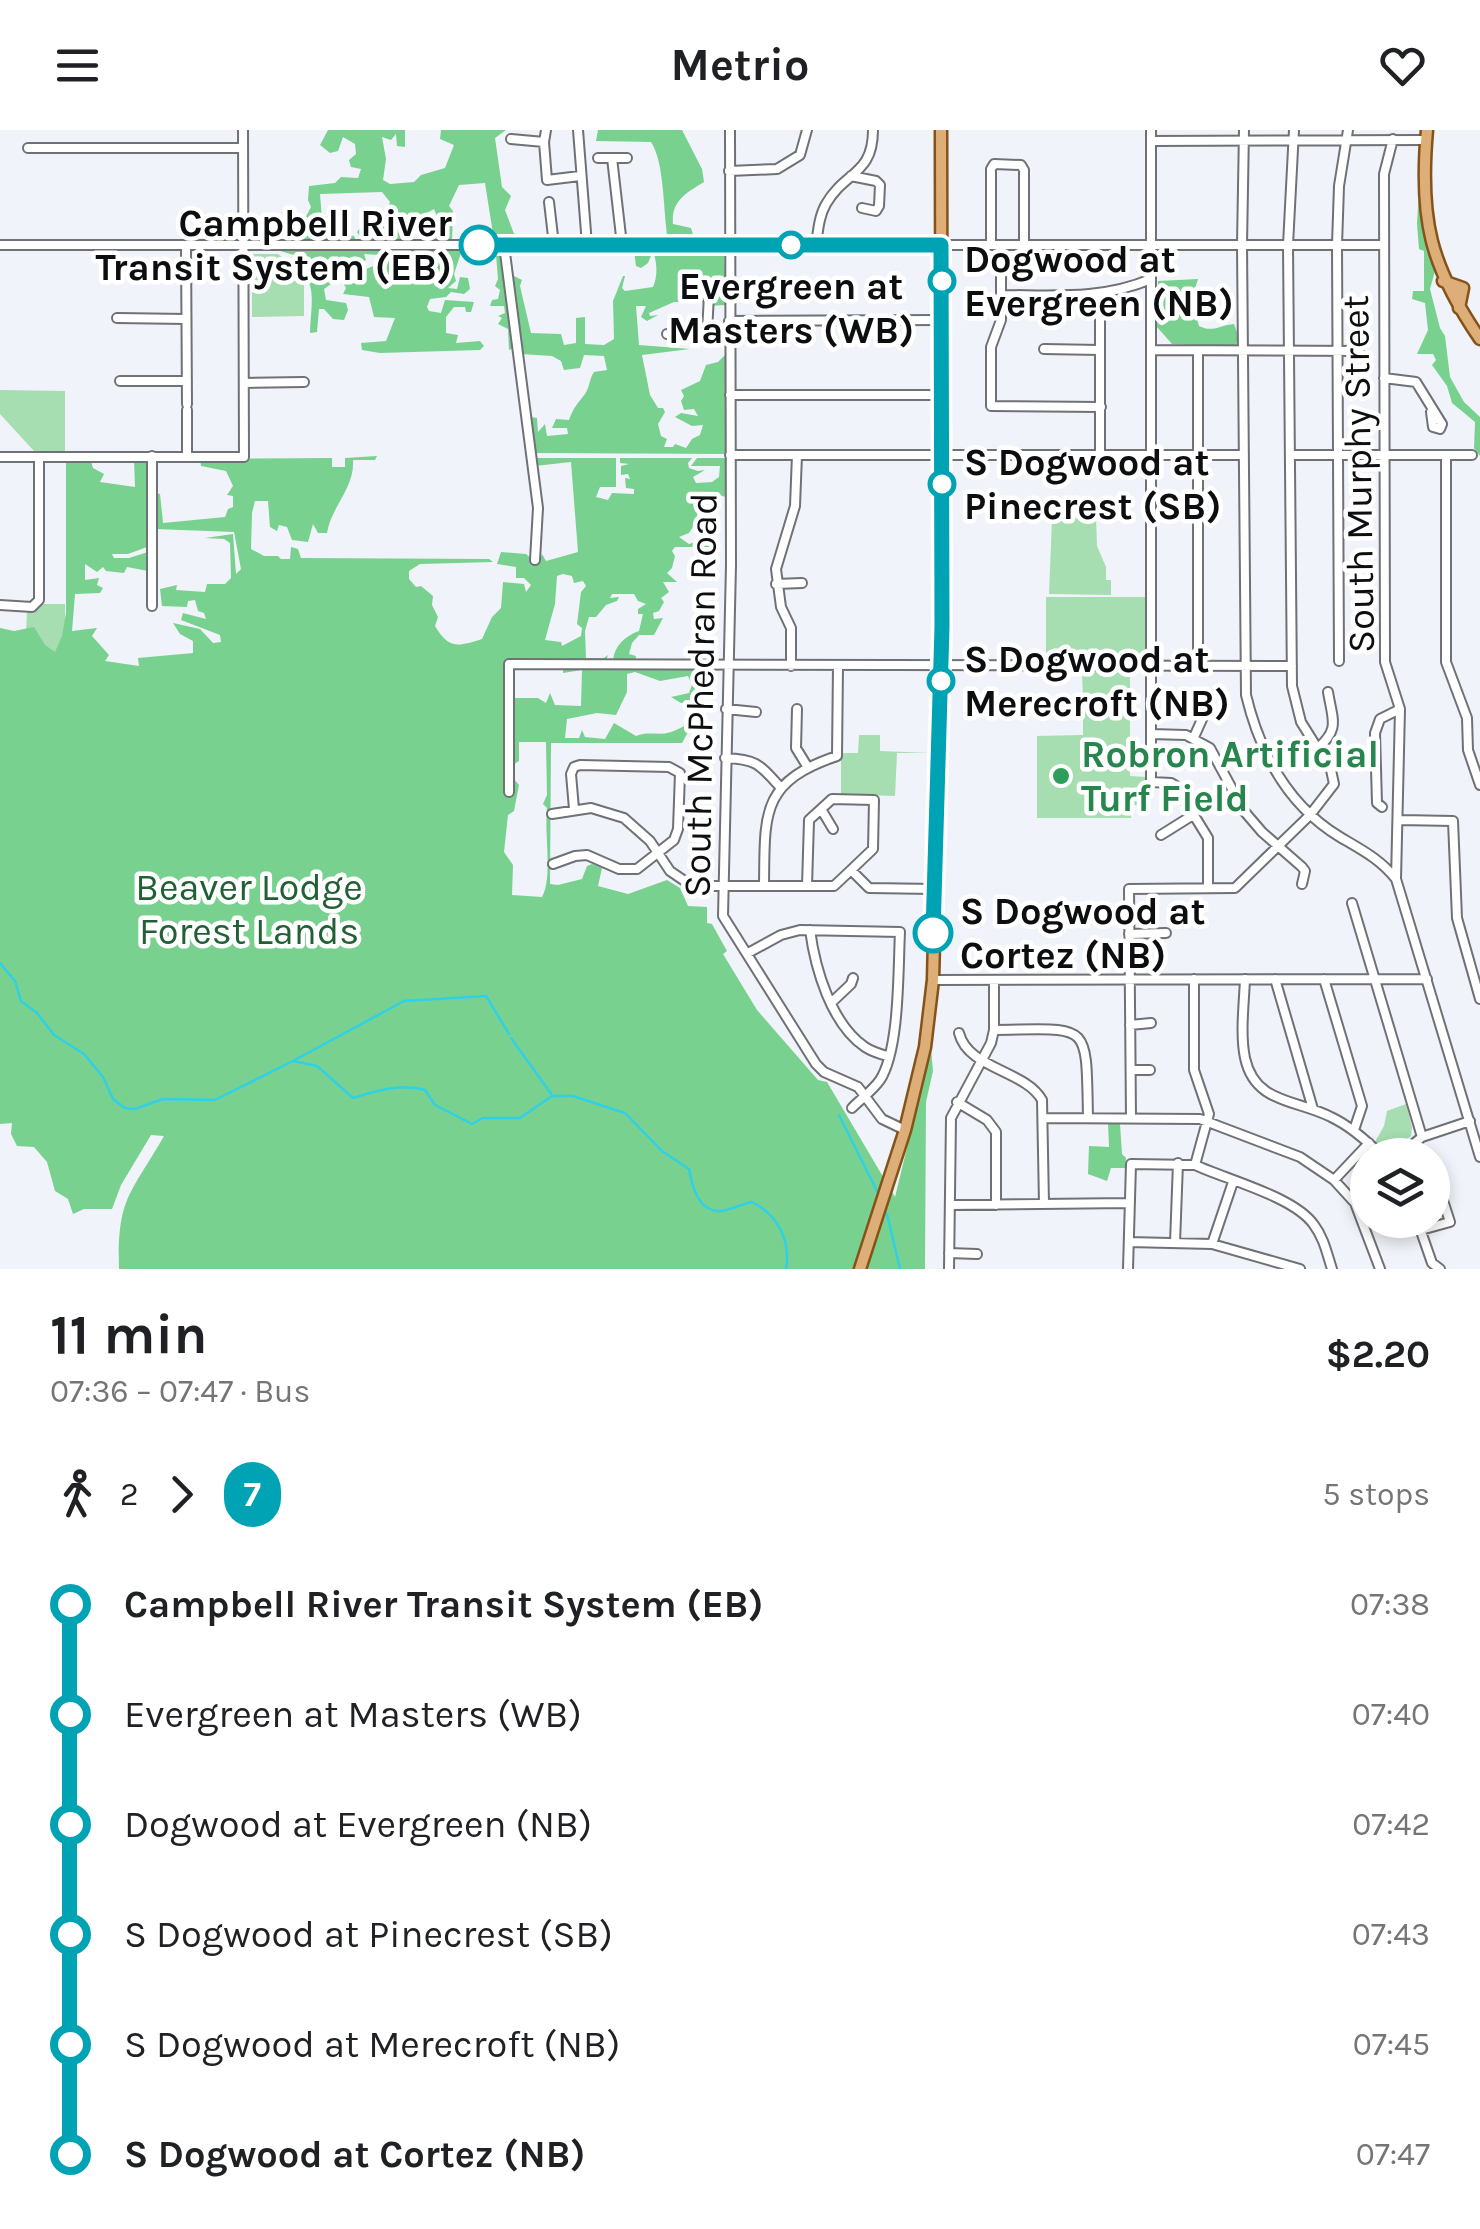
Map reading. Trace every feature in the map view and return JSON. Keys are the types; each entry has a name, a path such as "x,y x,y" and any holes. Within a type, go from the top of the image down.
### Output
{"main road":[{"path":"860,1269 905,1130 925,1047 933,980 941,666 941,130"},
{"path":"1426,135 1425,211 1430,239 1443,280 1463,288 1459,309 1480,339"}],"street":[{"path":"0,457 244,457 243,130"},
{"path":"546,130 547,180 580,176"},
{"path":"578,130 587,245"},
{"name":"South McPhedran Road","path":"730,130 729,666 723,916 816,1064 824,1072 858,1087 882,1120 905,1130"},
{"path":"730,171 781,168 800,155 806,130"},
{"path":"816,244 825,205 868,161 873,150 873,130"},
{"path":"1151,130 1151,734 1147,782 1176,786 1208,838 1208,888"},
{"path":"1151,141 1245,135 1393,139 1426,135"},
{"path":"1245,135 1242,351 1246,695 1264,754 1291,794 1310,815 1365,850 1396,880 1479,1152"},
{"path":"1131,1118 1130,889 1236,888 1244,884 1334,784 1331,770 1316,750 1295,704 1292,666 1288,195 1294,135"},
{"path":"1338,661 1338,245 1340,186 1348,135"},
{"path":"511,139 544,142"},
{"name":"South Murphy Street","path":"1393,139 1384,174 1384,456 1385,662 1400,710 1396,880"},
{"path":"28,148 243,148"},
{"path":"598,158 627,158"},
{"path":"612,158 622,245"},
{"path":"1024,245 1024,170 1016,162 999,162 991,169 1001,295 1001,320 990,347 991,406 1100,407"},
{"path":"851,176 880,185 876,211 862,208"},
{"path":"549,202 554,245"},
{"path":"186,245 187,456"},
{"path":"504,245 538,508 535,560"},
{"path":"0,246 1384,245"},
{"path":"1001,295 1100,295 1126,290 1151,279"},
{"path":"1100,295 1100,455"},
{"path":"707,332 709,296"},
{"path":"117,318 186,319"},
{"path":"729,321 943,320"},
{"path":"673,331 730,333"},
{"path":"1044,350 1100,350"},
{"path":"1152,350 1359,351"},
{"path":"1198,351 1198,666"},
{"path":"1384,378 1412,380 1432,412"},
{"path":"120,381 187,382"},
{"path":"244,383 304,382"},
{"path":"730,394 943,395"},
{"path":"730,455 1244,455"},
{"path":"792,666 792,628 782,607 776,569 795,506 797,455"},
{"path":"1291,455 1472,455"},
{"path":"1446,455 1446,662 1464,708 1468,750 1480,785"},
{"path":"152,456 152,606"},
{"path":"0,605 32,607 39,600 40,457"},
{"path":"776,584 802,582"},
{"path":"509,792 509,664 1292,666"},
{"path":"764,886 765,821 772,798 807,766 836,756 838,666"},
{"path":"1316,750 1334,728 1328,692"},
{"path":"726,708 756,712"},
{"path":"797,709 796,748 807,766"},
{"path":"1382,808 1377,803 1376,725 1386,713 1400,710"},
{"path":"1194,737 1202,711"},
{"path":"1151,734 1194,737 1210,748 1244,811 1305,871 1302,884"},
{"path":"724,758 748,758 758,763 781,788"},
{"path":"553,864 587,855 629,871 637,869 674,840 678,829 680,773 676,769 580,765 571,774 574,808"},
{"path":"552,814 592,808 624,818 638,828 679,880 692,886 724,885 764,886 808,886 834,886 873,850 874,800 832,799 809,820 808,886"},
{"path":"821,809 832,829"},
{"path":"1161,835 1194,815"},
{"path":"1400,820 1453,821 1456,918 1480,999"},
{"path":"852,870 869,888 934,889"},
{"path":"1352,903 1422,1137 1470,1121"},
{"path":"810,930 819,980 848,1029 864,1047 888,1056"},
{"path":"748,953 781,934 810,930 900,932 897,1007 888,1056 880,1079 852,1108"},
{"path":"1129,934 1166,932"},
{"path":"832,1002 853,978"},
{"path":"1194,979 1194,1070 1209,1114 1195,1165"},
{"path":"1245,979 1244,1054 1250,1076 1268,1094 1312,1109 1363,1138"},
{"path":"1275,979 1312,1109"},
{"path":"1324,979 1362,1106 1354,1130"},
{"path":"933,980 1427,979"},
{"path":"948,1269 951,1118 994,1030 994,980"},
{"path":"1130,1025 1151,1023"},
{"path":"994,1030 1064,1030 1082,1034 1087,1052 1088,1118"},
{"path":"959,1033 965,1047 1032,1087 1042,1100 1044,1204"},
{"path":"1130,1070 1150,1070"},
{"path":"1032,1087 1038,1079"},
{"path":"957,1102 987,1120 996,1132 996,1205"},
{"path":"1044,1118 1208,1122 1300,1157 1334,1180 1355,1202 1380,1269"},
{"path":"1174,1243 1178,1163"},
{"path":"1128,1269 1131,1164 1178,1163 1195,1165 1298,1209 1314,1223 1332,1269"},
{"path":"1334,1180 1350,1163"},
{"path":"1212,1244 1233,1182"},
{"path":"950,1205 1130,1203"},
{"path":"1424,1238 1432,1263 1440,1269"},
{"path":"1129,1242 1212,1244 1300,1269"},
{"path":"949,1252 976,1254"}],"green space":[{"path":"328,130 405,130 405,147 397,146 396,134 391,140 382,137 386,159 383,180 390,184 414,182 421,175 445,168 454,145 440,139 441,130 506,130 495,138 502,187 511,196 505,210 516,239 494,240 485,183 459,185 449,206 453,211 452,240 436,240 427,234 426,228 440,224 434,209 405,222 409,239 362,240 357,232 364,222 383,221 390,202 382,192 320,194 323,232 354,236 356,241 289,240 288,237 304,234 299,230 311,207 309,186 335,183 341,177 358,178 361,169 351,167 349,160 356,154 355,144 343,137 338,151 330,153 320,145"},
{"path":"598,130 682,130 702,169 704,182 677,204 673,224 691,228 695,241 668,240 661,175 651,142 596,141"},
{"path":"1421,153 1427,237 1435,271 1430,289 1445,336 1450,377 1464,402 1480,417 1480,456 1474,448 1475,422 1452,403 1447,386 1432,365 1436,360 1433,354 1417,354 1428,330 1425,303 1412,299 1413,291 1424,291 1424,251 1419,249 1417,224"},
{"path":"395,247 501,247 515,347 509,350 508,329 498,324 502,318 498,316 505,313 504,306 490,306 492,300 498,299 500,290 495,286 496,255 483,252 475,256 473,250 462,250 454,274 456,281 448,288 457,289 460,277 468,278 470,289 464,294 451,292 446,297 430,299 427,307 441,313 445,300 474,302 471,312 466,312 465,307 454,307 446,317 446,333 458,335 456,343 480,341 484,346 480,350 380,353 362,350 361,343 386,341 395,318 374,317 369,297 343,294 346,288 342,281 324,289 326,300 346,303 344,320 333,319 319,309 317,332 310,333 311,289 297,270 297,256 277,250 392,248 380,255 364,254 366,260 353,274 376,265 381,267 384,255"},
{"path":"629,248 724,250 726,305 708,306 714,293 705,288 700,299 704,302 674,302 649,313 658,315 647,321 641,317 646,306 636,306 639,345 690,349 642,355 650,395 665,412 658,424 661,436 667,439 664,447 675,444 686,448 700,435 703,425 692,426 675,417 681,413 698,416 694,409 684,410 681,390 700,381 706,365 718,362 726,354 726,454 535,453 531,417 537,418 538,432 545,424 547,436 568,434 567,428 552,428 556,419 569,420 594,372 607,370 604,356 584,355 580,368 564,370 561,361 552,356 521,354 511,278 522,280 531,333 561,334 564,345 576,343 576,318 585,317 585,344 604,345 614,339 613,301 623,276 625,291 653,287 655,283 653,251 641,268 636,266 634,251"},
{"path":"248,254 278,254 292,264 293,272 304,283 304,316 252,317"},
{"path":"1198,279 1194,292 1186,293 1183,302 1196,315 1199,326 1213,329 1234,324 1238,335 1236,347 1172,344 1157,327 1158,281"},
{"path":"0,390 65,391 65,451 34,451 0,414"},
{"name":"Beaver Lodge Forest Lands","path":"377,456 375,460 353,460 350,480 327,533 318,533 313,524 308,542 292,540 287,527 279,525 277,531 270,527 268,501 255,501 251,549 281,559 290,559 291,547 298,549 301,558 489,559 493,562 420,564 409,571 409,579 416,587 421,586 433,596 432,605 438,617 435,626 449,642 460,644 482,639 501,608 503,582 524,584 526,592 531,585 524,578 516,578 516,567 497,564 501,552 526,554 538,564 542,554 546,561 578,552 571,462 535,466 535,458 616,458 616,487 600,487 596,497 608,500 612,493 634,494 634,489 626,488 628,474 621,475 621,466 629,464 620,463 620,458 692,458 689,468 705,470 693,477 696,483 712,482 719,477 720,466 691,466 697,458 729,458 726,497 700,500 696,522 689,533 679,537 689,544 702,540 714,543 710,547 675,547 672,551 675,556 667,573 677,582 663,582 669,592 661,598 664,602 659,611 653,613 654,619 663,618 654,635 639,635 632,643 629,654 636,656 635,661 613,661 621,642 639,631 643,614 638,614 638,609 646,604 634,594 612,594 610,598 619,597 617,601 606,605 596,617 589,617 585,631 586,658 608,655 606,661 508,663 508,773 503,771 503,781 514,788 513,771 519,785 514,811 508,815 504,852 513,865 512,895 542,897 548,867 547,808 543,804 547,795 546,742 519,742 519,761 513,765 511,698 538,698 546,703 550,693 555,705 581,706 582,670 563,673 563,667 706,669 703,697 691,702 681,703 671,697 689,693 692,685 688,676 660,681 635,672 627,674 627,692 616,715 597,713 567,719 565,738 579,738 582,730 585,737 605,739 614,723 636,736 667,733 692,724 703,724 705,730 688,732 682,743 551,743 550,884 582,879 587,866 592,864 602,868 598,886 628,894 667,880 680,888 688,906 707,907 707,923 712,924 727,951 723,954 757,1010 818,1080 827,1082 895,1197 931,1049 933,1071 926,1102 925,1269 119,1269 121,1226 128,1197 164,1136 151,1135 121,1185 112,1209 84,1209 73,1214 68,1199 55,1191 47,1162 34,1147 17,1146 11,1134 12,1123 0,1124 0,628 14,631 34,627 45,645 55,652 62,636 66,613 66,460 91,461 93,468 104,474 100,482 135,487 134,459 150,459 147,547 128,554 112,554 114,558 129,558 148,552 148,571 127,567 124,573 106,571 103,567 97,572 85,564 85,580 99,578 97,585 103,588 100,593 75,594 72,631 97,628 92,636 109,655 105,661 139,666 138,658 193,653 193,641 180,634 173,623 200,629 213,643 221,642 220,635 181,620 183,613 206,619 195,600 188,601 187,607 162,606 160,589 177,585 176,590 205,592 207,584 225,584 231,578 230,543 205,538 233,534 236,574 241,569 234,532 155,529 156,493 160,494 163,523 225,517 233,507 233,496 227,495 233,486 226,471 201,466 200,459 332,458 332,467 345,467 345,458","holes":["557,576 572,576 574,583 583,581 586,586 581,592 577,624 582,628 581,636 562,646 561,642 545,640 555,604"]},
{"path":"1096,518 1097,546 1106,567 1106,580 1111,580 1111,595 1049,594 1052,519"},
{"path":"1046,597 1146,597 1146,660 1046,661"},
{"path":"43,604 65,604 65,658 59,658 26,634 27,611 36,611"},
{"path":"1130,671 1130,776 1146,777 1147,805 1132,805 1131,818 1037,818 1037,736 1083,735 1083,717 1070,717 1070,710 1077,709 1077,700 1083,700 1082,672"},
{"path":"859,735 880,735 880,751 930,753 897,753 895,796 841,794 841,753 858,753"},
{"path":"1406,1104 1411,1136 1377,1138 1387,1111"},
{"path":"1108,1123 1120,1124 1122,1154 1126,1158 1125,1168 1111,1168 1107,1181 1088,1174 1089,1146 1109,1147"}],"waterway":[{"path":"0,963 15,981 21,1001 37,1013 54,1035 84,1054 103,1077 113,1099 125,1108 135,1109 163,1099 215,1100 293,1061 317,1066 353,1098 398,1088 425,1090 435,1105 472,1124 483,1118 520,1118 552,1096 573,1096 625,1113 662,1151 689,1169 694,1190 707,1207 721,1211 752,1202 761,1207 781,1230 786,1269"},
{"path":"293,1061 404,1001 486,996 509,1034"},
{"path":"511,1038 552,1095"},
{"path":"839,1115 879,1195"},
{"path":"887,1214 900,1269"}],"bus line":[{"name":"7","path":"479,245 941,245 942,627 933,933"}],"place":[{"name":"Campbell River Transit System (EB)","path":"479,245"},
{"name":"Evergreen at Masters (WB)","path":"791,245"},
{"name":"Dogwood at Evergreen (NB)","path":"942,281"},
{"name":"S Dogwood at Pinecrest (SB)","path":"942,484"},
{"name":"S Dogwood at Merecroft (NB)","path":"941,681"},
{"name":"Robron Artificial Turf Field","path":"1061,776"},
{"name":"S Dogwood at Cortez (NB)","path":"933,933"}]}
